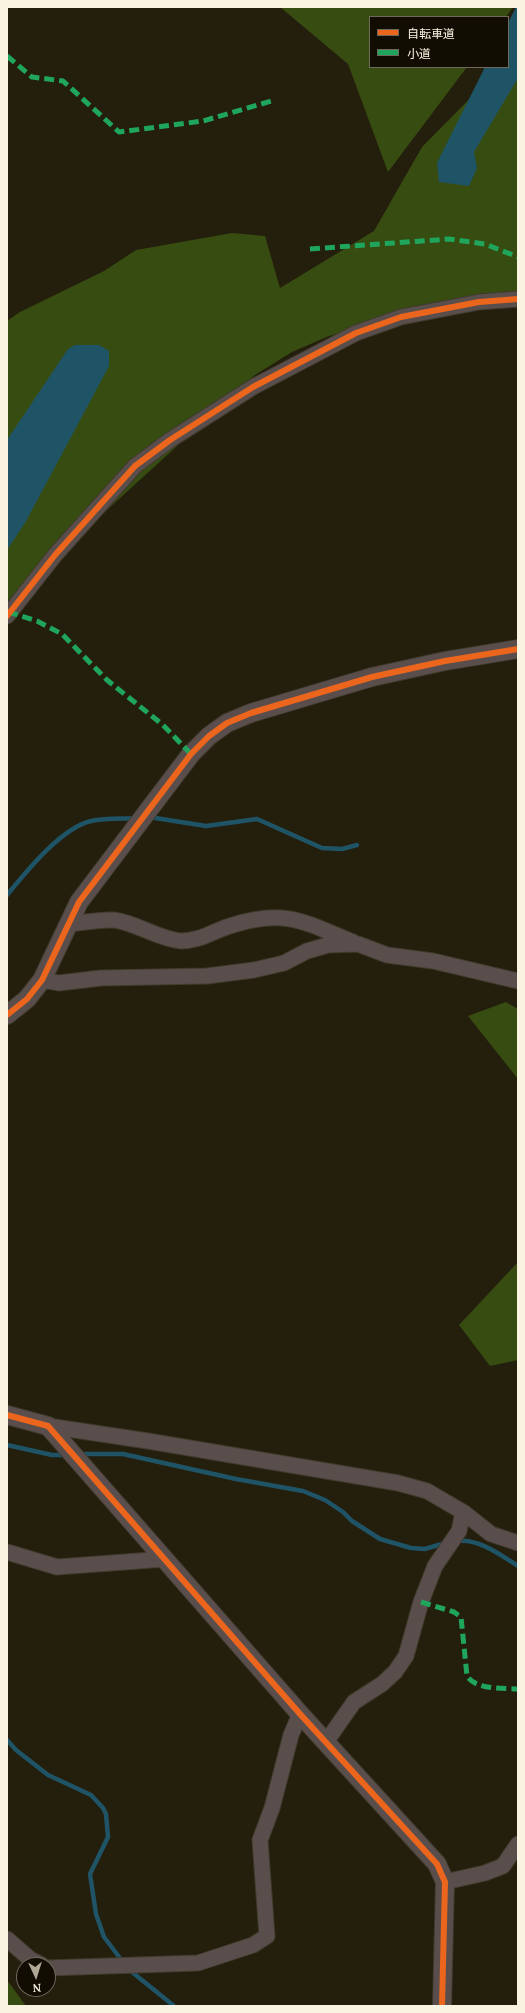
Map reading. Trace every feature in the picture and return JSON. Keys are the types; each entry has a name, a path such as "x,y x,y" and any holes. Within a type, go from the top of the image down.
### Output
{"street":[{"path":"7,616 55,554 135,466 170,440 253,387 356,333 401,317 479,302 518,299"},
{"path":"7,1015 27,999 42,980 79,902 191,754 209,736 227,723 251,713 372,677 445,660 518,649"},
{"path":"68,924 114,920 170,939 190,941 203,938 232,925 258,918 278,917 296,919 387,955 433,962 518,981"},
{"path":"42,980 59,983 101,978 207,976 254,970 284,963 307,951 328,945 358,944"},
{"path":"7,1415 48,1426 155,1442 398,1483 427,1491 463,1512 491,1534 518,1543"},
{"path":"48,1426 300,1714 437,1864 445,1882 442,2006"},
{"path":"326,1742 354,1702 382,1684 395,1672 406,1656 421,1602 434,1566 459,1531 463,1512"},
{"path":"7,1552 57,1567 165,1559"},
{"path":"56,1968 198,1963 253,1945 267,1936 260,1840 272,1808 291,1736 300,1714"},
{"path":"445,1882 484,1873 503,1866 518,1844"},
{"path":"7,1939 28,1957"}],"green space":[{"path":"280,7 513,7 507,16 369,16 369,68 466,68 388,172 348,64"},
{"path":"518,50 518,293 329,336 292,352 255,375 7,601 7,321 20,312 104,271 136,250 232,233 265,236 280,288 374,231 422,147 500,68 509,68 509,65"},
{"path":"506,1002 518,1009 518,1079 468,1016"},
{"path":"518,1262 518,1360 490,1366 459,1325"},
{"path":"7,1980 16,1992 16,1997 19,1997 26,2006 7,2006"}],"water":[{"path":"516,7 518,7 518,78 474,152 477,168 469,186 439,182 437,163 484,68 509,68 509,21"},
{"path":"75,345 99,345 109,351 109,366 25,523 7,550 7,440 68,349"}],"waterway":[{"path":"149,817 206,826 257,819 322,848 342,849 357,845"},
{"path":"7,895 34,863 56,841 68,832 91,821 137,818"},
{"path":"7,1445 52,1455 66,1455"},
{"path":"79,1454 123,1454 236,1479 303,1491 325,1500 343,1512 352,1521 380,1539 411,1548 425,1549 445,1543"},
{"path":"457,1541 474,1542 489,1548 518,1566"},
{"path":"7,1740 16,1750 48,1775 91,1795 103,1808 106,1814 108,1837 90,1874 96,1914 104,1937 123,1962"},
{"path":"127,1968 174,2006"}],"marked path":[{"path":"7,56 32,77 63,81 119,132 203,121 275,100"},
{"path":"310,249 449,239 485,244 518,257"},
{"path":"8,612 37,621 62,634 107,680 163,725 191,754"},
{"path":"421,1602 454,1612 461,1617 467,1676 471,1681 483,1686 518,1689"}],"cycle path":[{"path":"7,616 55,555 135,466 170,440 253,387 356,333 401,317 479,302 518,299"},
{"path":"7,1015 27,999 42,980 79,902 191,754 209,736 227,723 251,713 372,677 445,661 518,649"},
{"path":"7,1415 48,1426 300,1714 437,1864 445,1882 442,2006"}]}
